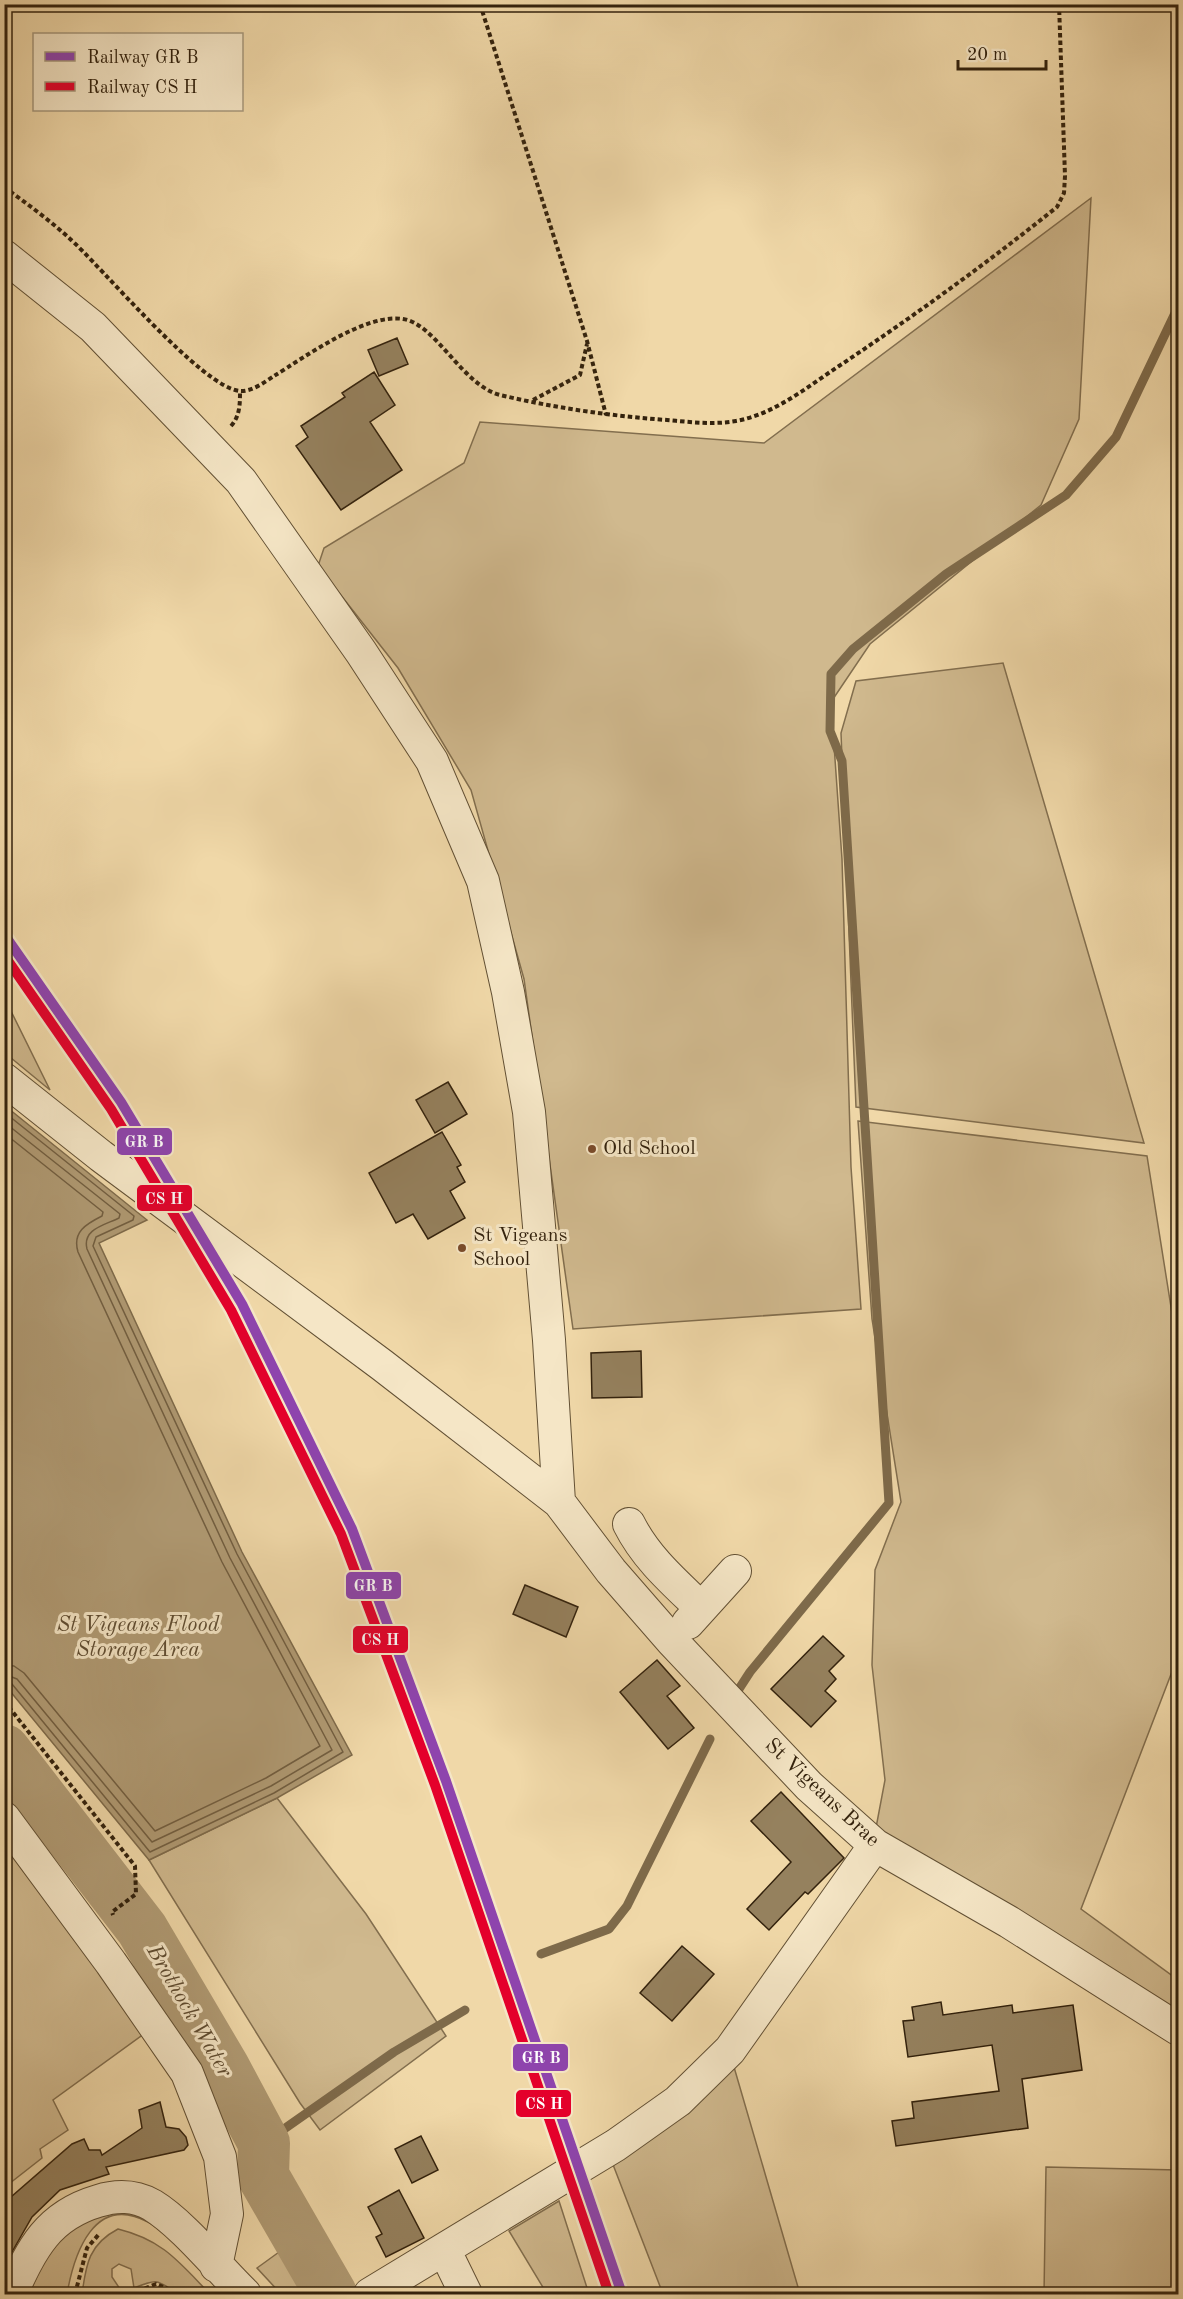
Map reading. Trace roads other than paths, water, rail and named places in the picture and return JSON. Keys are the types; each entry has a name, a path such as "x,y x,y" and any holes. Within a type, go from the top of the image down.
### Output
{"street":[{"path":"4,256 93,327 241,480 361,652 432,761 483,881 508,992 529,1112 549,1340 559,1502"},
{"name":"St Vigeans Brae","path":"4,1079 101,1156 382,1365 559,1502 611,1570 672,1641 809,1786 875,1845 1009,1922 1179,2029"},
{"path":"629,1524 638,1541 657,1566 701,1608"},
{"path":"672,1641 735,1571"},
{"path":"4,1818 111,1963 187,2073 220,2157 227,2214 216,2266"},
{"path":"370,2295 616,2145 678,2101 730,2050 875,1845"},
{"path":"11,2295 35,2247 48,2229 66,2213 109,2198 129,2196 150,2204 167,2216 245,2295"},
{"path":"444,2249 466,2295"}],"water":[{"name":"St Vigeans Flood Storage Area","path":"4,1105 147,1220 99,1243 242,1552 352,1755 277,1798 149,1860 5,1685"}],"waterway":[{"path":"737,1692 750,1672 889,1503 842,761 830,731 831,674 853,649 946,574 1066,495 1116,437 1178,307"},
{"path":"541,1954 609,1929 627,1906 710,1739"},
{"name":"Brothock Water","path":"4,1750 142,1929 224,2068 264,2143 263,2176 331,2294"},
{"path":"264,2143 394,2052 465,2010"}],"place":[{"name":"Old School","path":"592,1149"},
{"name":"St Vigeans School","path":"462,1248"}]}
